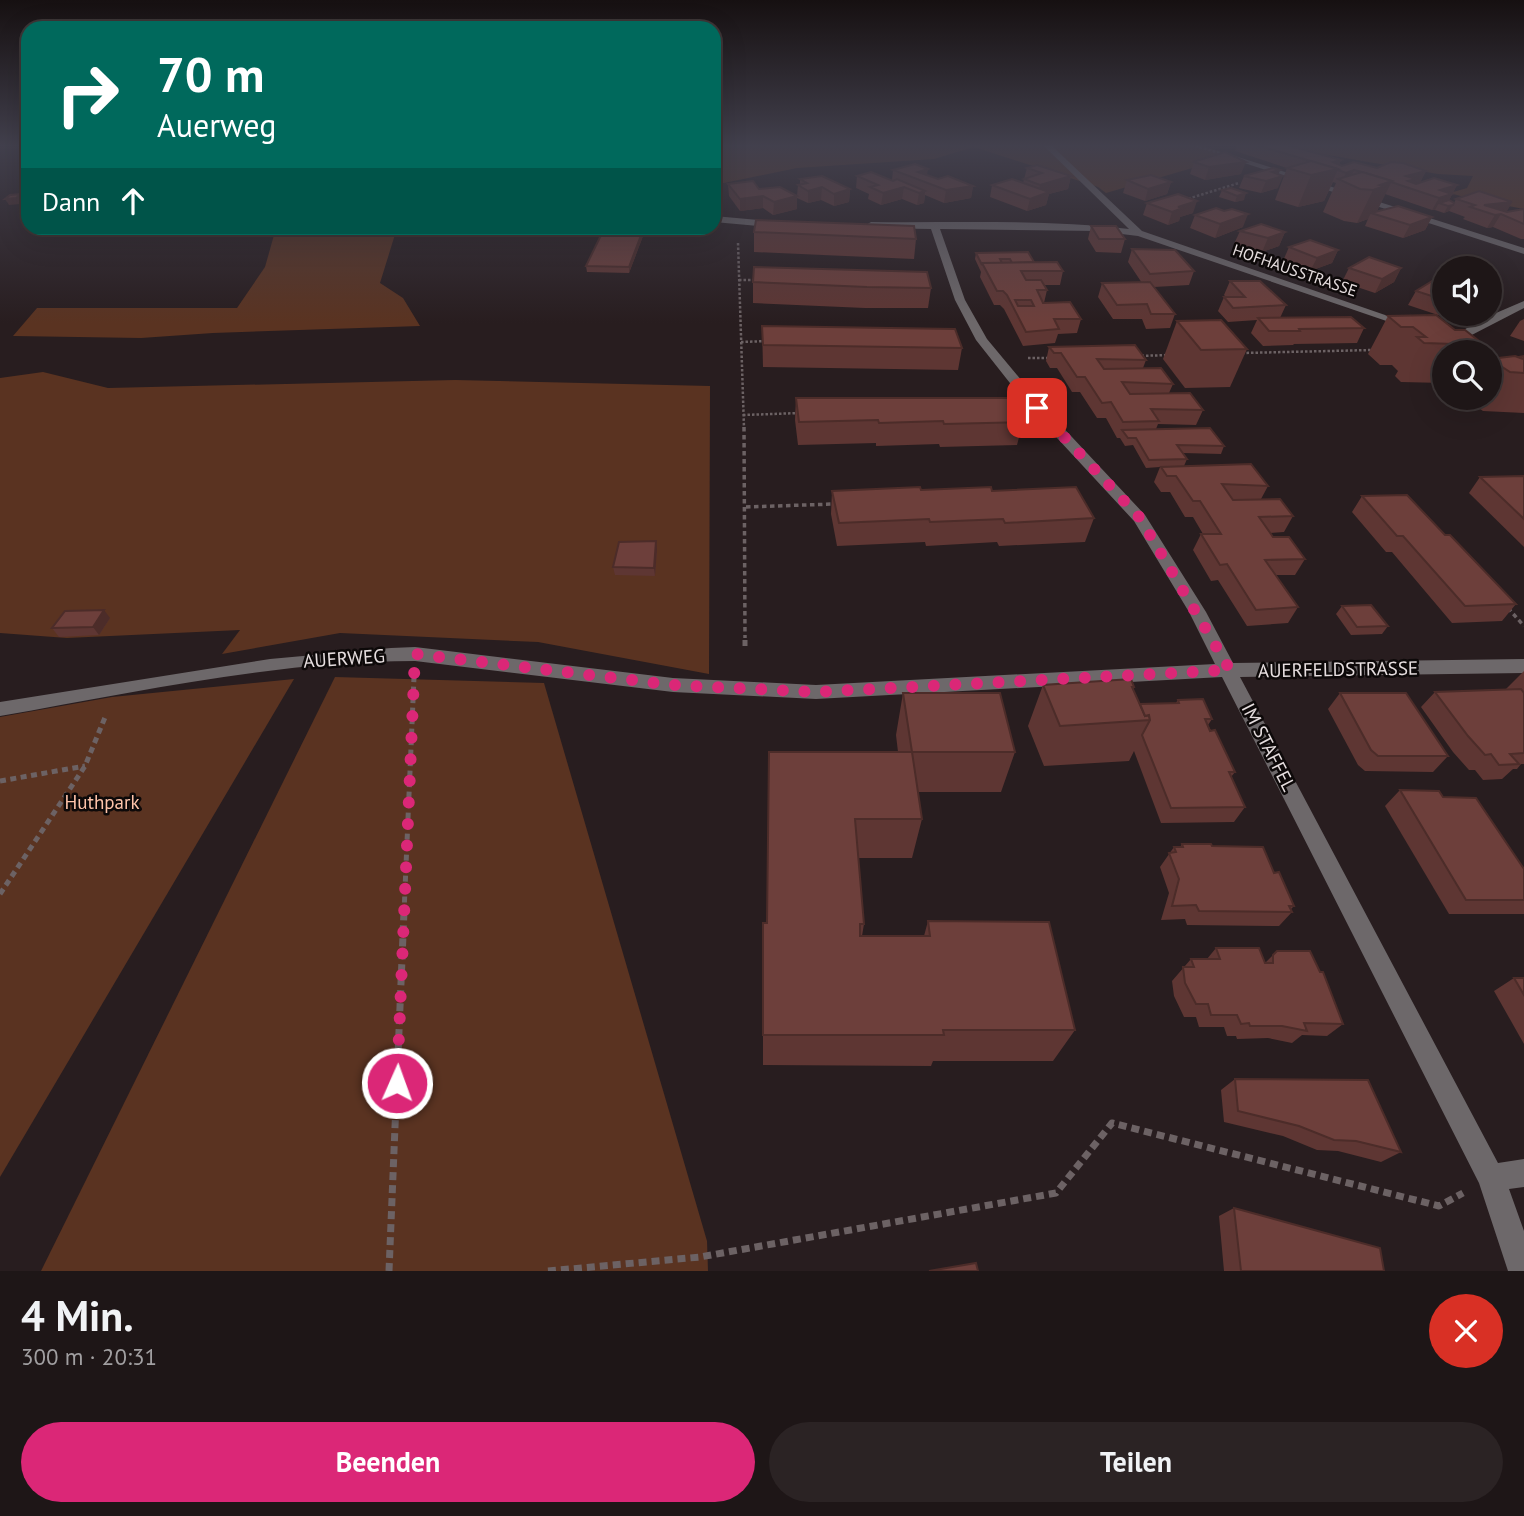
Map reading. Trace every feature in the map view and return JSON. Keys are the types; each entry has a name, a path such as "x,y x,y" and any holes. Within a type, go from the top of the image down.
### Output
{"street":[{"path":"1109,204 1139,233"},
{"path":"1383,204 1524,251"},
{"path":"721,220 788,225"},
{"name":"HOFHAUSSTRASSE","path":"866,225 1097,228 1139,233 1416,328"},
{"name":"IM STAFFEL","path":"934,225 960,300 982,340 1037,408 1140,518 1230,670 1491,1178 1524,1271"},
{"path":"1451,340 1448,339 1524,304"},
{"name":"AUERWEG","path":"0,709 117,688 298,661 384,654 415,654 673,685 816,692"},
{"name":"AUERFELDSTRASSE","path":"816,692 1230,670 1524,666"},
{"path":"1491,1178 1524,1173"}],"path":[{"path":"738,233 746,507 745,646"},
{"path":"739,280 762,280"},
{"path":"741,342 769,341 757,341"},
{"path":"1241,353 1382,349"},
{"path":"1133,356 1173,355"},
{"path":"743,415 806,413"},
{"path":"746,507 836,504"},
{"path":"1502,602 1524,626"},
{"path":"389,1271 415,654"},
{"path":"0,894 85,766 117,688"},
{"path":"0,781 85,766"},
{"path":"548,1271 700,1257 1056,1193 1112,1123 1439,1206 1491,1178"}],"green space":[{"path":"1499,204 1524,204 1524,209"},
{"path":"274,235 395,235 380,283 403,298 420,326 141,338 13,336 37,308 237,308 265,267"},
{"path":"43,372 108,388 455,380 710,386 709,674 538,642 340,633 222,654 240,630 67,638 0,633 0,378"},
{"path":"335,677 544,683 707,1241 708,1271 41,1271"},
{"name":"Huthpark","path":"294,679 0,1177 0,717 112,697"}],"building":[{"path":"1151,204 1187,204 1172,212"},
{"path":"1473,204 1490,204 1484,205 1507,212 1524,209 1524,224 1501,214 1495,215 1470,207 1475,205"},
{"path":"1398,206 1432,217 1410,225 1371,213"},
{"path":"1216,208 1248,214 1220,224 1195,215"},
{"path":"756,220 914,226 916,239 754,232"},
{"path":"1261,224 1285,232 1268,238 1240,231"},
{"path":"1091,226 1116,226 1125,239 1099,239"},
{"path":"601,235 641,235 629,267 586,266"},
{"path":"1310,240 1338,250 1317,258 1289,247"},
{"path":"1132,249 1175,250 1194,271 1150,274"},
{"path":"1028,252 1034,262 1012,263 1010,259 1000,259 1002,263 982,265 976,253"},
{"path":"1369,257 1401,268 1382,279 1349,268"},
{"path":"1057,262 1063,271 1021,271 1026,280 1041,280 1047,290 1037,290 1043,303 1070,302 1081,319 1054,319 1059,329 1026,332 1007,295 1003,291 997,291 982,263","holes":["1015,300 1031,300 1034,306 1018,306"]},
{"path":"754,267 927,272 931,288 753,282"},
{"path":"1230,281 1260,281 1286,305 1233,308 1224,297 1245,297"},
{"path":"1432,281 1432,296 1416,291"},
{"path":"1150,282 1175,314 1151,314 1147,304 1117,305 1102,283"},
{"path":"1432,315 1432,326 1450,326 1455,330 1465,330 1478,340 1432,340 1432,343 1424,343 1417,337 1426,337 1413,327 1401,327 1388,316"},
{"path":"1351,317 1364,328 1269,331 1258,318"},
{"path":"1221,320 1247,349 1201,350 1177,321"},
{"path":"762,326 955,329 962,348 763,345"},
{"path":"1135,345 1146,360 1097,359 1104,369 1161,368 1173,384 1122,382 1130,394 1190,393 1203,410 1151,409 1159,421 1123,422 1111,402 1102,403 1085,377 1077,377 1061,353 1054,353 1049,347"},
{"path":"1515,356 1523,359 1519,357 1524,356 1524,373 1510,372 1502,367 1502,358"},
{"path":"796,398 1012,398 1023,422 799,422"},
{"path":"1210,428 1224,446 1177,445 1187,459 1149,460 1136,438 1128,438 1122,430"},
{"path":"1251,464 1268,486 1222,484 1233,500 1280,499 1293,516 1259,517 1273,537 1289,537 1305,559 1265,560 1298,607 1256,610 1227,564 1220,565 1201,534 1221,534 1200,501 1193,501 1176,476 1167,476 1161,467"},
{"path":"1524,476 1524,519 1480,477"},
{"path":"920,487 921,490 991,487 992,491 1076,487 1094,518 1005,523 1003,519 930,522 929,519 839,523 832,491"},
{"path":"1407,495 1445,535 1450,535 1516,604 1465,606 1403,536 1397,536 1362,496"},
{"path":"656,541 654,568 613,567 619,542"},
{"path":"1371,605 1388,626 1357,627 1342,606"},
{"path":"104,610 93,627 52,628 65,611"},
{"path":"1131,679 1145,716 1149,715 1150,720 1060,726 1043,685"},
{"path":"1521,689 1524,693 1524,753 1510,754 1519,764 1499,765 1491,754 1485,755 1468,736 1435,692"},
{"path":"903,693 1000,693 1015,752 912,752"},
{"path":"1340,693 1406,693 1448,756 1378,756 1371,750"},
{"path":"1203,699 1212,719 1205,719 1210,731 1215,730 1235,772 1229,772 1245,807 1171,808 1142,735 1150,720 1149,715 1145,716 1140,704"},
{"path":"769,752 912,752 922,819 855,819 864,924 860,924 860,936 930,936 928,921 1049,922 1075,1030 943,1030 944,1035 763,1035 763,923 767,923"},
{"path":"1400,790 1439,791 1443,797 1476,798 1524,869 1524,900 1466,900"},
{"path":"1182,844 1263,847 1274,873 1279,872 1294,906 1289,906 1292,912 1199,911 1196,905 1172,906 1179,879 1169,853 1176,852 1174,847 1183,847"},
{"path":"1216,948 1259,948 1265,963 1273,963 1273,955 1277,951 1310,951 1320,972 1323,972 1343,1024 1304,1023 1307,1031 1282,1026 1250,1026 1249,1023 1241,1024 1237,1015 1211,1015 1208,1004 1196,1004 1185,983 1183,967 1194,967 1191,959 1220,959"},
{"path":"1514,978 1524,978 1524,995"},
{"path":"1235,1079 1368,1080 1401,1152 1356,1141 1334,1140 1299,1126 1238,1111"},
{"path":"1234,1208 1380,1248 1384,1271 1241,1271"},
{"path":"976,1263 978,1271 929,1271"}],"route":[{"path":"397,1083 415,654 673,685 816,692 1230,670 1140,518 1037,408"}]}
